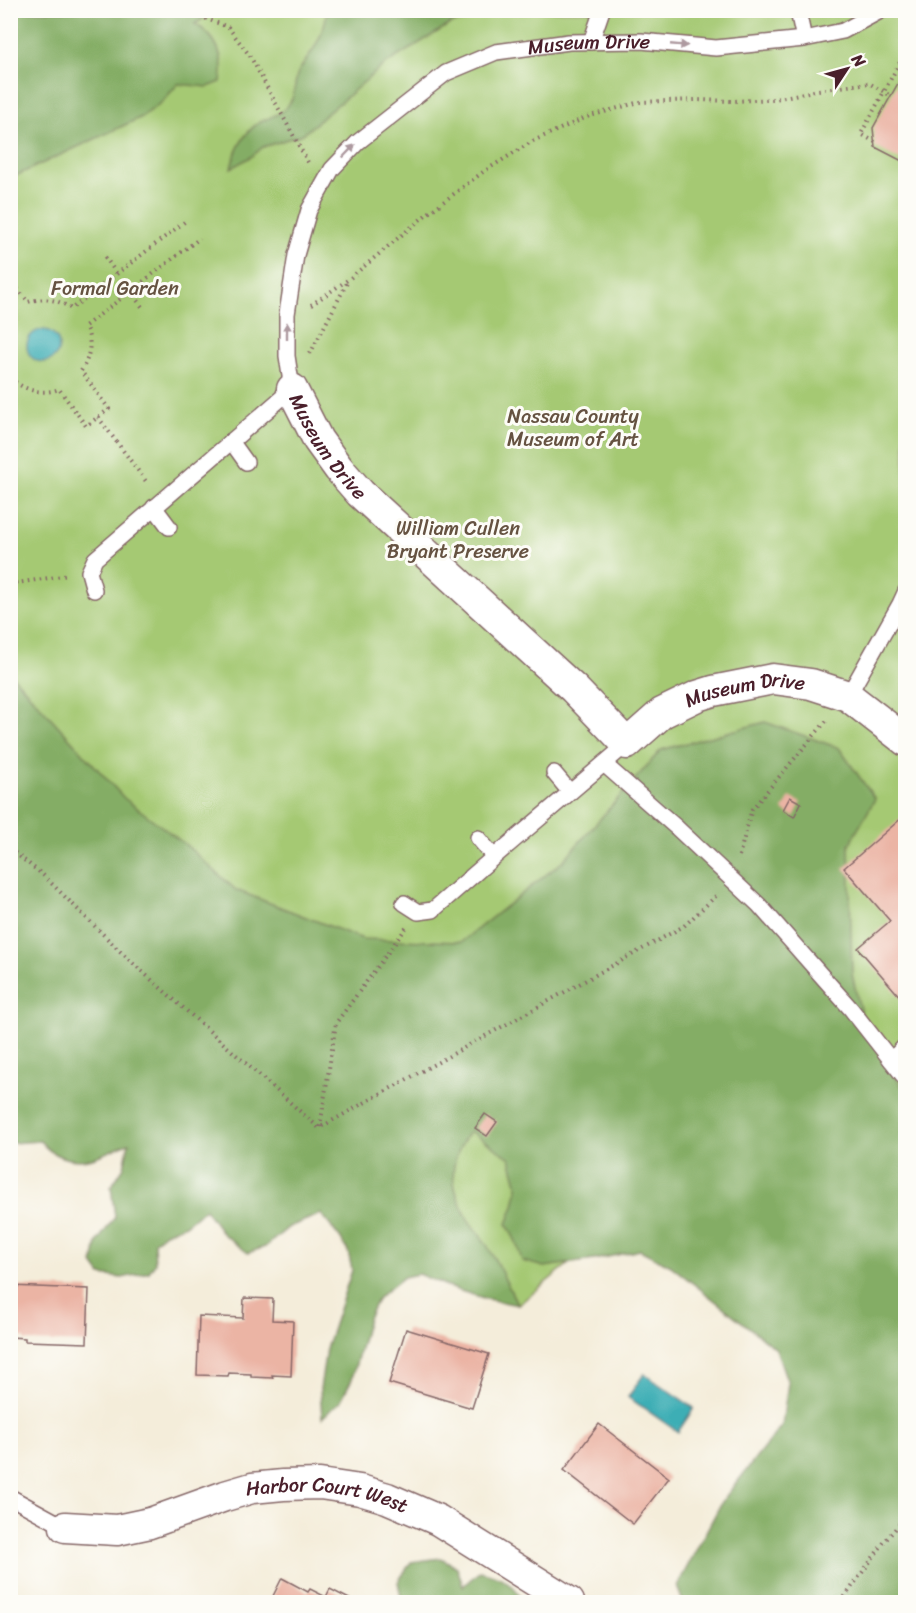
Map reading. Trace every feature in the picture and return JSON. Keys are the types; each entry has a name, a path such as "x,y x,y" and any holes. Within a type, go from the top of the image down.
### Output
{"street":[{"name":"Museum Drive","path":"292,389 318,440 360,493 574,689 627,744 662,713 697,696 773,679 811,684 848,696 906,741"},
{"name":"Harbor Court West","path":"65,1527 117,1530 150,1522 252,1488 320,1484 360,1490 387,1498 438,1520 569,1602"}],"lane":[{"path":"591,42 602,10"},
{"path":"800,10 804,39"},
{"name":"Museum Drive","path":"292,389 287,356 287,321 296,255 309,210 332,169 358,142 446,73 496,52 569,42 641,41 716,48 804,39 843,31 882,10"},
{"path":"94,590 89,572 95,559 292,389"},
{"path":"231,441 246,462"},
{"path":"154,507 169,527"},
{"path":"848,696 906,591"},
{"path":"404,903 418,912 433,910 627,744"},
{"path":"604,764 759,905 851,1009 906,1079"},
{"path":"554,773 570,792"},
{"path":"478,838 494,857"},
{"path":"891,1060 906,1045"},
{"path":"10,1497 65,1527"}],"path":[{"path":"183,10 228,27 250,56 321,188"},
{"path":"875,142 861,134 906,51"},
{"path":"287,321 350,279 427,214 483,172 534,141 587,117 639,102 775,99 869,83 891,96"},
{"path":"10,279 28,302 38,299 53,300 71,309 188,220"},
{"path":"10,383 14,381 36,392 52,392 58,389 86,426 109,409 81,371 87,362 90,346 85,326 200,238"},
{"path":"105,257 117,274"},
{"path":"292,389 350,279"},
{"path":"130,291 143,308"},
{"path":"98,417 151,488 154,507"},
{"path":"10,584 89,572"},
{"path":"319,1128 684,926 732,880 752,809 848,696"},
{"path":"10,849 43,875 128,959 319,1128"},
{"path":"319,1128 336,1023 418,912"},
{"path":"841,1602 906,1516"}],"green space":[{"path":"10,11 215,11 195,24 209,35 218,48 222,64 221,82 208,87 178,84 163,101 142,117 11,178"},
{"name":"Nassau County Museum of Art","path":"11,11 905,11 905,1422 634,1211 518,1305 11,1069"},
{"path":"306,11 508,11 450,24 384,65 303,134 263,147 231,168 239,146 252,128 283,111 291,100 298,73 317,43 327,13"},
{"path":"10,673 124,798 186,845 236,890 363,939 461,942 562,862 661,750 765,722 839,748 875,799 849,845 852,974 864,1027 905,1091 905,1602 683,1602 677,1586 723,1500 782,1425 788,1383 776,1349 671,1266 640,1250 594,1260 544,1267 522,1261 507,1224 518,1187 510,1158 470,1131 462,1143 454,1165 453,1176 458,1197 469,1221 484,1240 518,1305 457,1290 418,1274 404,1277 378,1298 368,1318 352,1379 340,1402 322,1418 320,1389 326,1349 352,1270 348,1251 321,1214 289,1227 265,1247 248,1253 223,1234 205,1209 185,1225 165,1233 154,1242 155,1263 149,1272 122,1278 101,1275 93,1264 97,1242 115,1217 111,1187 124,1167 129,1143 98,1156 74,1160 61,1157 40,1141 11,1143"},
{"path":"441,1558 457,1567 463,1586 480,1571 500,1578 511,1585 522,1602 402,1602 398,1582 411,1562"}],"water":[{"path":"43,330 54,335 59,346 54,357 43,362 32,357 27,346 32,335"},
{"path":"644,1374 694,1408 678,1432 628,1397"}],"building":[{"path":"906,69 906,163 875,147 873,128"},
{"path":"790,797 801,803 794,817 783,810"},
{"path":"904,816 906,818 906,994 901,998 858,948 890,921 844,868"},
{"path":"485,1114 497,1122 487,1136 475,1128"},
{"path":"10,1286 89,1289 87,1343 25,1341 25,1338 10,1337"},
{"path":"244,1298 273,1299 272,1320 293,1321 291,1376 251,1377 251,1374 229,1373 228,1376 197,1375 199,1316 243,1318"},
{"path":"406,1329 489,1354 472,1408 389,1383"},
{"path":"599,1424 669,1478 633,1524 564,1470"},
{"path":"282,1578 308,1592 310,1589 326,1597 330,1589 355,1602 270,1602"}],"park label":[{"name":"Formal Garden","path":"115,288"},
{"name":"William Cullen Bryant Preserve","path":"458,540"}]}
